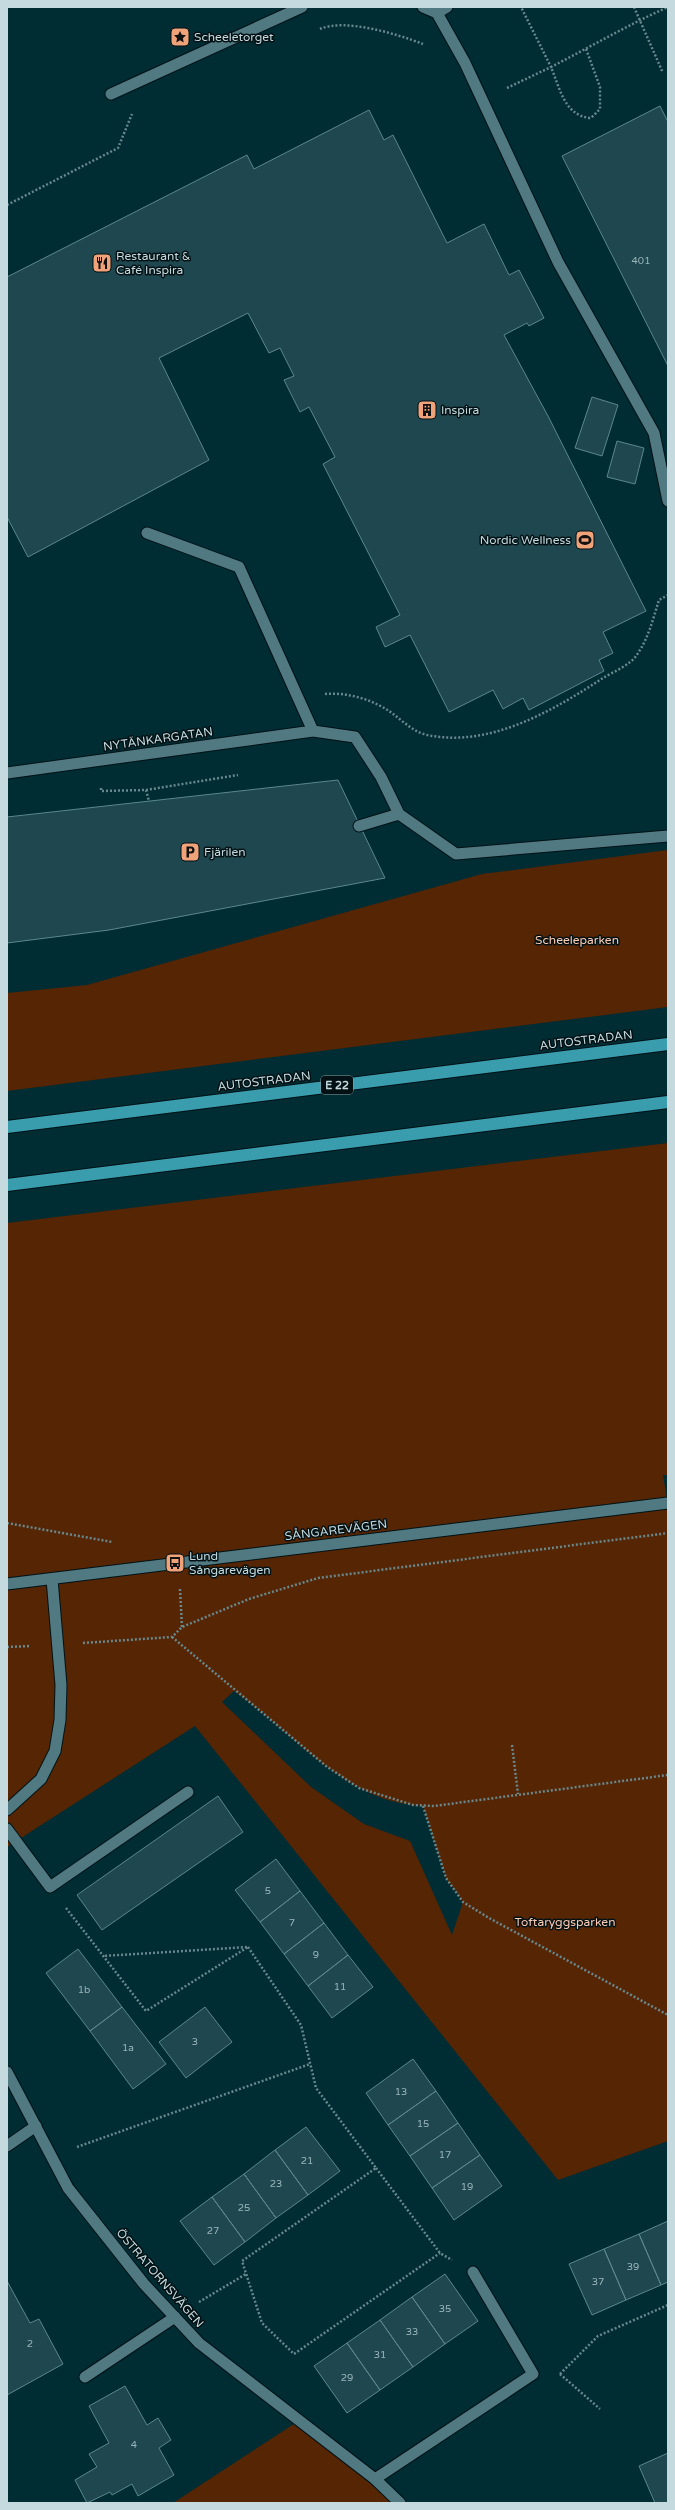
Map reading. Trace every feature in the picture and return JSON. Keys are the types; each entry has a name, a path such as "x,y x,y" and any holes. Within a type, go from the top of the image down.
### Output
{"highway":[{"name":"AUTOSTRADAN","path":"7,1127 668,1044"},
{"path":"7,1185 668,1102"}],"street":[{"path":"111,94 302,7"},
{"path":"423,7 437,13 465,63 558,262 654,433 668,501"},
{"path":"437,13 447,7"},
{"path":"147,533 239,567 313,731"},
{"name":"NYTÄNKARGATAN","path":"7,773 313,731 355,737 381,777 399,814"},
{"path":"359,826 399,814 456,854 668,836"},
{"name":"SÅNGAREVÄGEN","path":"7,1584 668,1503"},
{"path":"7,1810 41,1779 55,1751 60,1720 61,1685 56,1644 52,1579"},
{"path":"7,1829 50,1887 188,1792"},
{"name":"ÖSTRATORNSVÄGEN","path":"7,2072 72,2193 144,2284 199,2342 375,2479 400,2503"},
{"path":"7,2146 36,2126"},
{"path":"375,2479 533,2374 473,2272"},
{"path":"85,2377 175,2317"}],"path":[{"path":"634,7 662,73"},
{"path":"586,49 600,87 600,109 590,118 579,117 568,108 551,67 639,20 668,7"},
{"path":"315,31 330,25 382,30"},
{"path":"7,205 118,148 133,111"},
{"path":"298,697 332,693 364,699 388,710 409,727 426,734 462,738 507,728 558,708 636,657 649,631 659,600 668,595"},
{"path":"121,791 146,790 238,775"},
{"path":"146,790 149,801"},
{"path":"7,1524 110,1542 118,1542"},
{"path":"7,1647 172,1637 182,1627 249,1599 318,1578 668,1532"},
{"path":"175,1563 180,1586 182,1627"},
{"path":"172,1637 326,1766 360,1788 394,1801 423,1806 434,1806 668,1775"},
{"path":"512,1745 518,1794"},
{"path":"423,1806 446,1878 463,1902 489,1918 668,2015"},
{"path":"50,1887 146,2010 248,1947"},
{"path":"103,1956 248,1947"},
{"path":"248,1947 301,2025 316,2088 440,2253 294,2354 262,2323 242,2261 376,2168"},
{"path":"52,2156 310,2064"},
{"path":"175,2317 246,2274"},
{"path":"600,2409 560,2374 598,2336 668,2305"}],"green space":[{"name":"Scheeleparken","path":"668,850 668,1007 7,1091 7,993 87,985 482,874"},
{"name":"Toftaryggsparken","path":"668,1143 668,1475 663,1475 668,1506 668,2141 558,2180 195,1726 7,1847 7,1223","holes":["234,1691 321,1763 344,1779 369,1793 395,1802 423,1806 446,1878 463,1902 452,1935 410,1841 364,1824 311,1787 222,1702"]},
{"path":"300,2420 400,2503 173,2503"}],"building":[{"path":"660,106 668,122 668,366 562,156"},
{"name":"Inspira","path":"369,110 384,140 393,135 447,243 484,224 509,275 519,270 544,318 529,326 527,323 504,335 548,416 646,611 603,632 613,653 599,660 604,671 529,710 523,698 503,709 493,690 449,712 410,635 385,647 376,627 400,615 323,464 335,457 309,407 300,412 284,380 294,376 280,348 269,353 248,313 159,358 209,460 28,557 7,517 7,277 247,155 254,169"},
{"path":"592,397 618,405 602,456 575,448"},
{"path":"617,441 644,448 635,484 607,477"},
{"name":"Fjärilen","path":"338,780 385,878 109,930 7,943 7,817"},
{"path":"218,1796 243,1832 102,1930 77,1895"},
{"path":"276,1859 300,1891 260,1922 235,1890"},
{"path":"300,1891 324,1923 284,1954 260,1922"},
{"path":"324,1923 348,1955 308,1986 284,1954"},
{"path":"78,1949 122,2007 90,2031 46,1973"},
{"path":"348,1955 373,1987 332,2018 308,1986"},
{"path":"122,2007 166,2064 133,2089 90,2031"},
{"path":"205,2007 232,2042 186,2078 159,2042"},
{"path":"413,2059 436,2091 388,2125 366,2093"},
{"path":"436,2091 458,2123 410,2156 388,2125"},
{"path":"458,2123 480,2155 432,2188 410,2156"},
{"path":"306,2127 340,2171 308,2195 275,2150"},
{"path":"275,2150 308,2195 276,2218 244,2174"},
{"path":"480,2155 502,2186 454,2220 432,2188"},
{"path":"244,2174 276,2218 245,2242 212,2197"},
{"path":"212,2197 245,2242 214,2265 180,2221"},
{"path":"668,2221 668,2282 661,2285 639,2234"},
{"path":"639,2234 661,2285 626,2300 604,2249"},
{"path":"604,2249 626,2300 592,2315 569,2264"},
{"path":"445,2274 478,2321 445,2344 412,2297"},
{"path":"7,2281 30,2323 39,2319 63,2364 7,2395"},
{"path":"412,2297 445,2344 413,2367 380,2320"},
{"path":"380,2320 413,2367 380,2390 347,2343"},
{"path":"347,2343 380,2390 347,2413 314,2366"},
{"path":"125,2386 147,2425 158,2418 171,2440 159,2448 174,2475 138,2496 132,2484 112,2495 110,2492 87,2503 75,2480 97,2467 89,2454 109,2443 89,2406"},
{"path":"668,2453 668,2503 655,2503 639,2466"}],"place":[{"name":"Scheeletorget","path":"180,37"},
{"name":"Restaurant & Café Inspira","path":"102,263"},
{"name":"Inspira","path":"427,410"},
{"name":"Nordic Wellness","path":"585,540"},
{"name":"Fjärilen","path":"190,852"},
{"name":"Lund Sångarevägen","path":"175,1563"}]}
